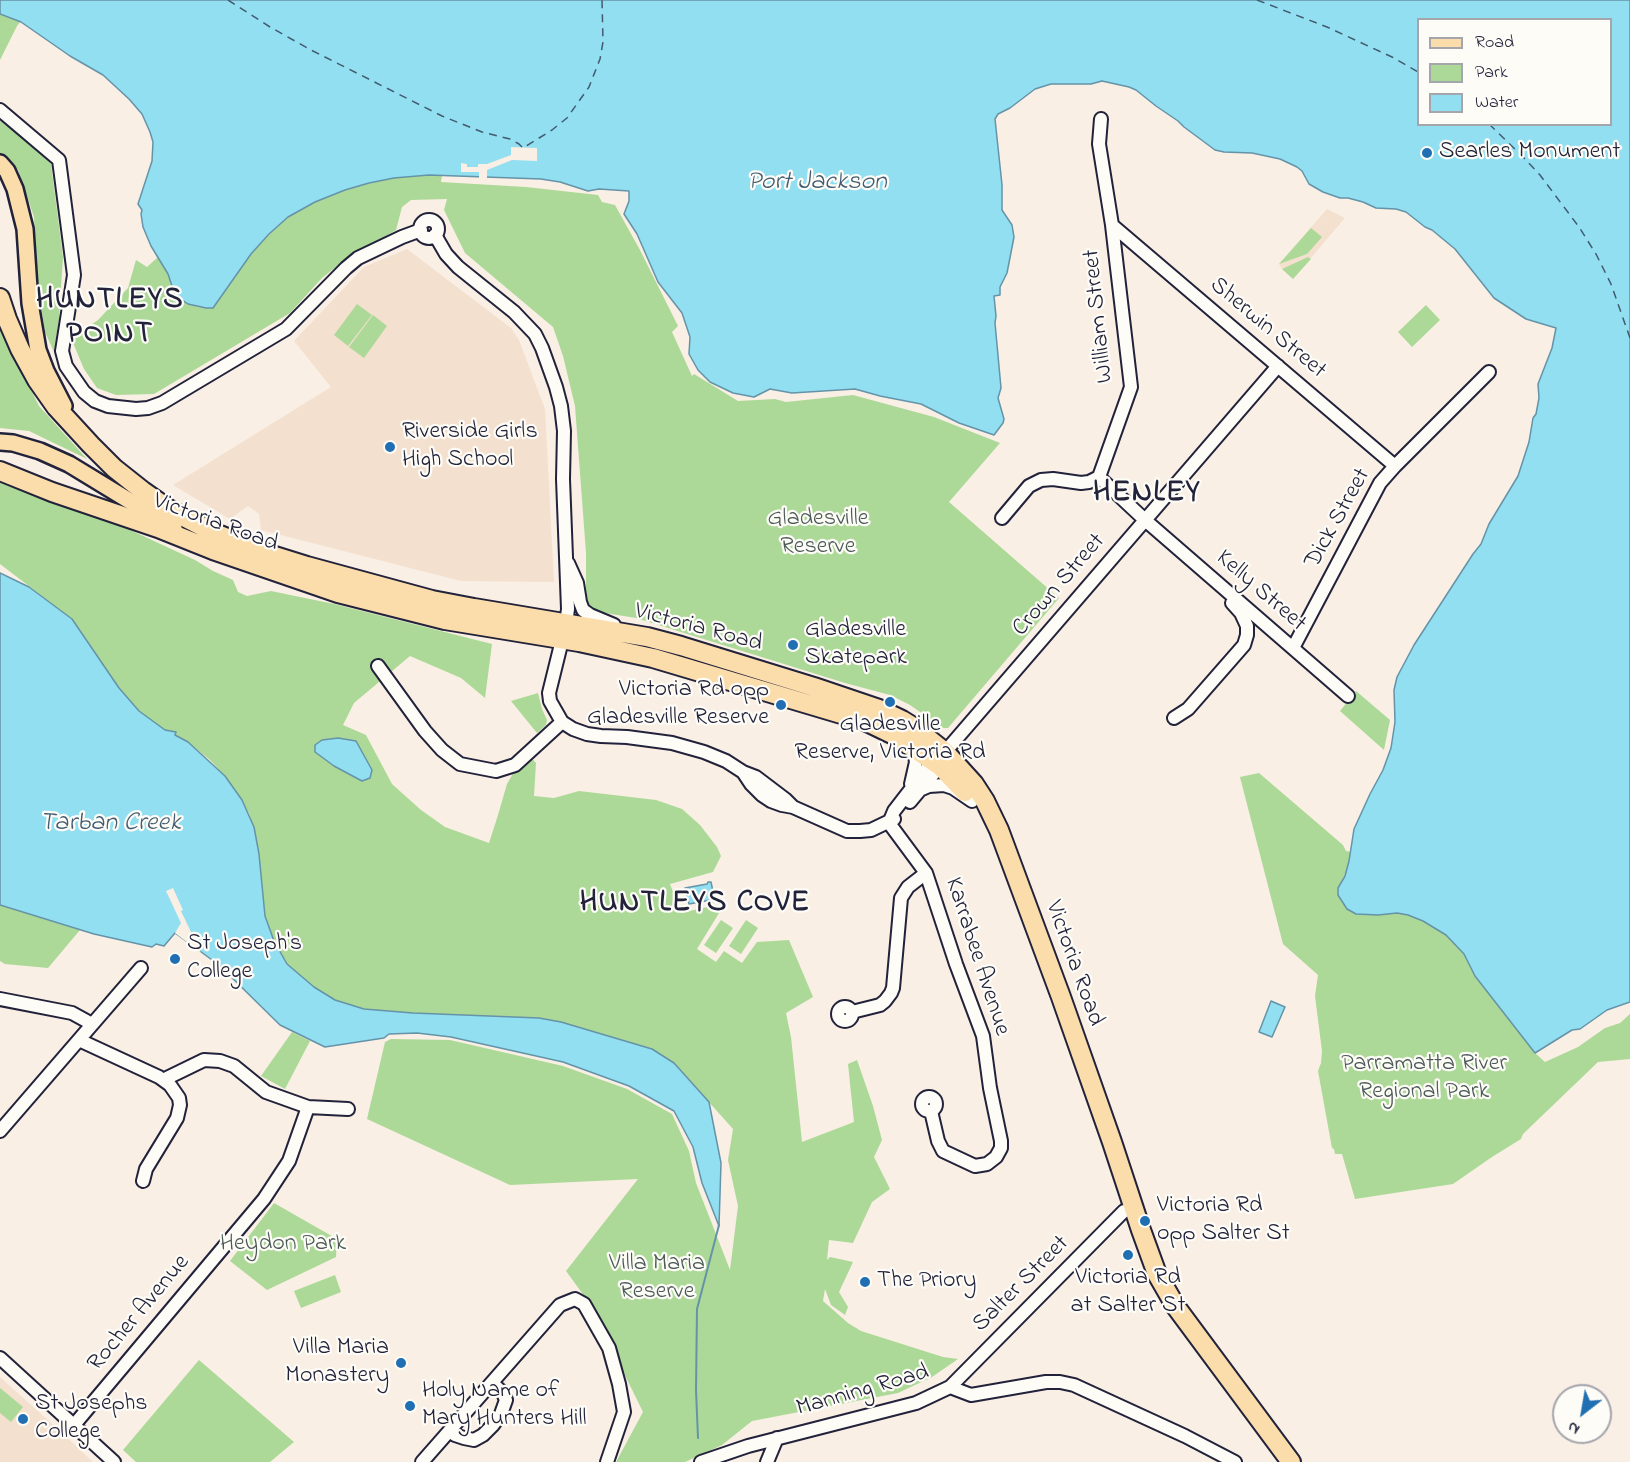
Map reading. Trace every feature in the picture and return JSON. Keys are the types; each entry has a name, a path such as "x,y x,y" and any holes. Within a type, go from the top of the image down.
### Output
{"highway":[{"name":"Victoria Road","path":"0,298 20,349 37,380 56,407 114,468 170,510 214,533 259,551 393,590 474,608 564,632 866,722 939,760 974,784 999,830 1061,997 1157,1274 1176,1307 1291,1462"},
{"name":"Victoria Road","path":"0,471 52,492 338,593 445,620 564,632 646,637 814,687 879,709 915,728 972,801 991,834 1099,1131 1147,1274 1168,1313 1277,1462"}],"main road":[{"path":"0,163 7,171 15,189 25,229 30,303 38,350 69,421"},
{"path":"0,442 13,443 40,451 69,464 194,540 236,558"}],"street":[{"path":"0,110 59,160 74,275 62,351 66,366 84,392 95,401 108,406 136,409 162,403 280,333 293,323 358,258 421,230 425,236 435,236 446,254 458,267 519,317 535,334 556,387 563,419 568,609 549,693 550,701 561,722 587,734 627,736 672,743 704,752 756,777 793,807 848,831 871,830 889,823"},
{"name":"William Street","path":"1099,477 1131,387 1112,225 1099,144 1101,119"},
{"name":"Sherwin Street","path":"1112,225 1395,466"},
{"name":"Crown Street","path":"889,823 900,815 915,790 939,760 1278,366"},
{"name":"Dick Street","path":"1293,648 1380,483 1489,372"},
{"path":"1002,518 1029,486 1041,480 1053,479 1081,483 1099,477 1145,520"},
{"name":"Kelly Street","path":"1145,520 1348,696"},
{"path":"566,556 577,583 584,612 646,637"},
{"path":"1174,718 1188,709 1244,645 1247,635 1247,626 1241,613 1213,579"},
{"path":"378,666 425,731 442,750 460,764 496,771 515,765 561,722"},
{"path":"891,734 912,749 915,756 915,790 944,785 953,788 972,801"},
{"name":"Karrabee Avenue","path":"889,823 926,873 983,1036 990,1088 1001,1141 1001,1148 996,1158 987,1164 975,1166 943,1151 938,1141 931,1111"},
{"path":"852,1012 880,1005 891,993 901,898 908,887 926,873"},
{"path":"0,1131 141,968"},
{"path":"0,999 72,1013 92,1024"},
{"path":"79,1040 166,1079 179,1098 180,1111 177,1118 146,1169 143,1181"},
{"path":"166,1079 204,1060 220,1061 234,1066 266,1092 308,1107 348,1109"},
{"name":"Rocher Avenue","path":"74,1425 264,1199 289,1161 308,1107"},
{"name":"Salter Street","path":"950,1387 1124,1211"},
{"path":"422,1462 560,1305 575,1299 584,1304 609,1348 619,1384 624,1412 607,1462"},
{"path":"0,1358 114,1462"},
{"name":"Manning Road","path":"701,1462 777,1438 916,1403 950,1387 970,1395 1046,1382 1060,1382 1074,1384 1235,1462"},
{"path":"450,1431 454,1435 474,1440 483,1436 493,1425 501,1414 506,1400 492,1383"},
{"path":"767,1462 777,1438"}],"shaded area":[{"path":"1327,209 1345,218 1293,279 1279,264"},
{"name":"Riverside Girls High School","path":"407,249 511,328 519,340 545,409 554,582 461,581 261,530 259,514 248,506 230,519 173,485 331,387 294,341 364,267"},
{"name":"St Josephs College","path":"0,1377 60,1431 93,1462 0,1462"}],"green space":[{"path":"0,14 20,22 0,60"},
{"path":"0,121 31,144 51,164 63,257 59,319 54,352 45,332 36,273 34,217 18,170 0,153"},
{"name":"Gladesville Reserve","path":"442,176 441,182 526,187 598,195 602,202 615,205 678,326 672,332 692,376 694,374 738,401 775,399 786,402 853,395 934,417 1000,443 949,502 1059,598 948,728 943,728 910,705 890,695 636,618 592,609 586,598 586,553 575,406 563,356 553,327 465,253 444,210 447,199 411,200 402,207 396,230 341,263 322,278 290,313 154,394 116,395 97,388 84,369 71,338 98,320 128,288 136,260 147,267 158,257 168,274 172,287 197,307 213,308 251,254 281,222 296,212 357,186 394,178"},
{"path":"1311,228 1322,237 1307,254 1279,264"},
{"path":"1308,257 1311,259 1293,279 1282,269"},
{"path":"357,304 372,315 348,346 334,335"},
{"path":"1426,305 1440,320 1412,347 1398,332"},
{"path":"373,315 387,326 364,358 349,347"},
{"path":"0,321 5,338 39,406 87,459 29,431 0,428"},
{"name":"Villa Maria Reserve","path":"0,479 115,523 195,560 233,580 238,592 247,596 271,591 334,604 492,644 485,698 461,678 410,656 354,703 343,725 366,735 392,784 421,810 445,827 489,843 507,784 516,768 530,756 536,763 534,796 554,798 579,791 656,800 682,809 700,825 721,856 713,872 670,884 681,913 716,905 719,913 697,949 716,962 724,951 742,963 757,942 789,940 813,997 786,1013 791,1037 802,1142 854,1122 848,1064 857,1060 882,1140 874,1157 890,1189 872,1202 853,1243 829,1240 827,1260 830,1257 853,1262 839,1292 848,1307 845,1315 831,1305 825,1289 823,1301 861,1331 943,1357 958,1359 932,1377 898,1393 752,1421 722,1445 685,1462 616,1462 643,1412 590,1304 566,1271 638,1179 510,1185 367,1119 385,1042 391,1039 450,1040 563,1066 627,1089 672,1114 689,1151 696,1183 730,1270 738,1206 728,1160 733,1129 674,1063 539,1018 364,1009 335,1000 314,987 287,964 274,941 265,916 257,841 249,813 225,776 210,760 188,742 165,730 139,711 119,688 72,619 0,564"},
{"path":"1356,691 1390,720 1384,750 1340,711"},
{"path":"538,693 547,720 546,725 537,733 511,701"},
{"name":"Parramatta River Regional Park","path":"1259,773 1343,845 1346,851 1351,852 1346,872 1338,888 1347,909 1356,914 1408,915 1446,935 1460,948 1475,976 1535,1053 1545,1062 1578,1047 1605,1028 1620,1023 1630,1014 1630,1059 1598,1062 1523,1134 1521,1139 1453,1184 1355,1199 1342,1154 1335,1154 1332,1148 1318,1071 1322,1051 1315,996 1318,975 1283,944 1240,777"},
{"path":"0,905 80,930 48,968 5,964 0,961"},
{"path":"721,920 733,928 716,953 704,945"},
{"path":"746,920 758,928 741,954 729,946"},
{"path":"292,1032 310,1041 285,1089 261,1076"},
{"name":"Heydon Park","path":"274,1203 337,1239 336,1257 267,1290 230,1261"},
{"path":"335,1275 341,1292 301,1308 294,1291"},
{"path":"199,1360 294,1442 270,1462 136,1462 123,1450"},
{"path":"0,1388 23,1407 11,1422 0,1413"}],"water":[{"name":"Port Jackson","path":"0,0 1630,0 1630,1002 1607,1010 1580,1029 1572,1030 1535,1053 1475,976 1464,954 1446,935 1408,915 1356,914 1347,909 1338,895 1338,888 1345,876 1349,861 1354,829 1383,770 1391,748 1395,722 1394,690 1397,677 1414,645 1481,544 1489,524 1518,476 1536,414 1539,398 1538,384 1552,348 1556,328 1526,319 1494,298 1455,249 1406,212 1376,208 1363,202 1323,192 1309,184 1297,167 1280,159 1252,153 1215,150 1129,87 1102,81 1091,84 1051,84 1035,89 998,114 995,119 1002,185 1002,210 1012,225 1014,237 1007,273 1000,287 1000,295 994,296 1001,388 998,398 1004,419 994,435 959,423 921,404 855,389 792,393 770,389 754,397 733,393 710,382 698,370 689,354 690,337 682,313 658,282 637,234 624,214 629,201 629,191 599,189 588,191 541,179 429,175 369,183 315,202 288,217 251,254 213,308 188,304 175,295 168,274 151,246 143,227 142,210 138,204 152,161 153,142 142,114 103,75 70,56 21,22 0,14"},
{"name":"Tarban Creek","path":"0,573 29,587 72,619 119,688 139,711 165,730 176,732 175,735 188,742 225,776 242,800 254,827 265,916 274,941 287,964 314,987 335,1000 364,1009 539,1018 561,1022 652,1049 674,1063 709,1102 721,1163 719,1226 702,1183 693,1147 674,1111 629,1086 563,1062 451,1037 417,1033 389,1034 384,1038 325,1047 280,1025 219,965 175,933 164,946 156,944 152,947 94,934 0,905"},
{"path":"338,738 356,741 372,770 370,778 362,781 334,766 315,752 315,745 322,740"},
{"path":"711,882 715,901 689,904 685,888"},
{"path":"1271,1001 1285,1007 1272,1037 1259,1032"}],"pier":[{"path":"511,147 537,148 537,161 512,160 487,170 487,180 479,180 479,172 461,172 461,163 467,164 467,167 478,167 478,164 487,164 511,155"},
{"path":"173,888 201,953 175,933 181,923 166,891"}],"waterway":[{"name":"Tarban Creek","path":"698,1438 697,1309 719,1225"}],"ferry route":[{"path":"228,0 311,50 442,116 482,132 510,139 523,148 567,118 589,87 600,59 603,42 602,0"},
{"path":"1257,0 1327,27 1392,57 1417,71"},
{"path":"1491,126 1540,175 1579,227 1611,284 1630,338"}],"place":[{"name":"Searles Monument","path":"1427,153"},
{"name":"Riverside Girls High School","path":"390,447"},
{"name":"Gladesville Skatepark","path":"793,645"},
{"name":"Gladesville Reserve, Victoria Rd","path":"890,702"},
{"name":"Victoria Rd opp Gladesville Reserve","path":"781,705"},
{"name":"St Joseph's College","path":"175,959"},
{"name":"Victoria Rd opp Salter St","path":"1145,1221"},
{"name":"Victoria Rd at Salter St","path":"1128,1255"},
{"name":"The Priory","path":"865,1282"},
{"name":"Villa Maria Monastery","path":"401,1363"},
{"name":"Holy Name of Mary Hunters Hill","path":"410,1406"},
{"name":"St Josephs College","path":"23,1419"}],"district":[{"name":"HUNTLEYS POINT","path":"110,319"},
{"name":"HENLEY","path":"1147,495"},
{"name":"HUNTLEYS COVE","path":"695,905"}]}
